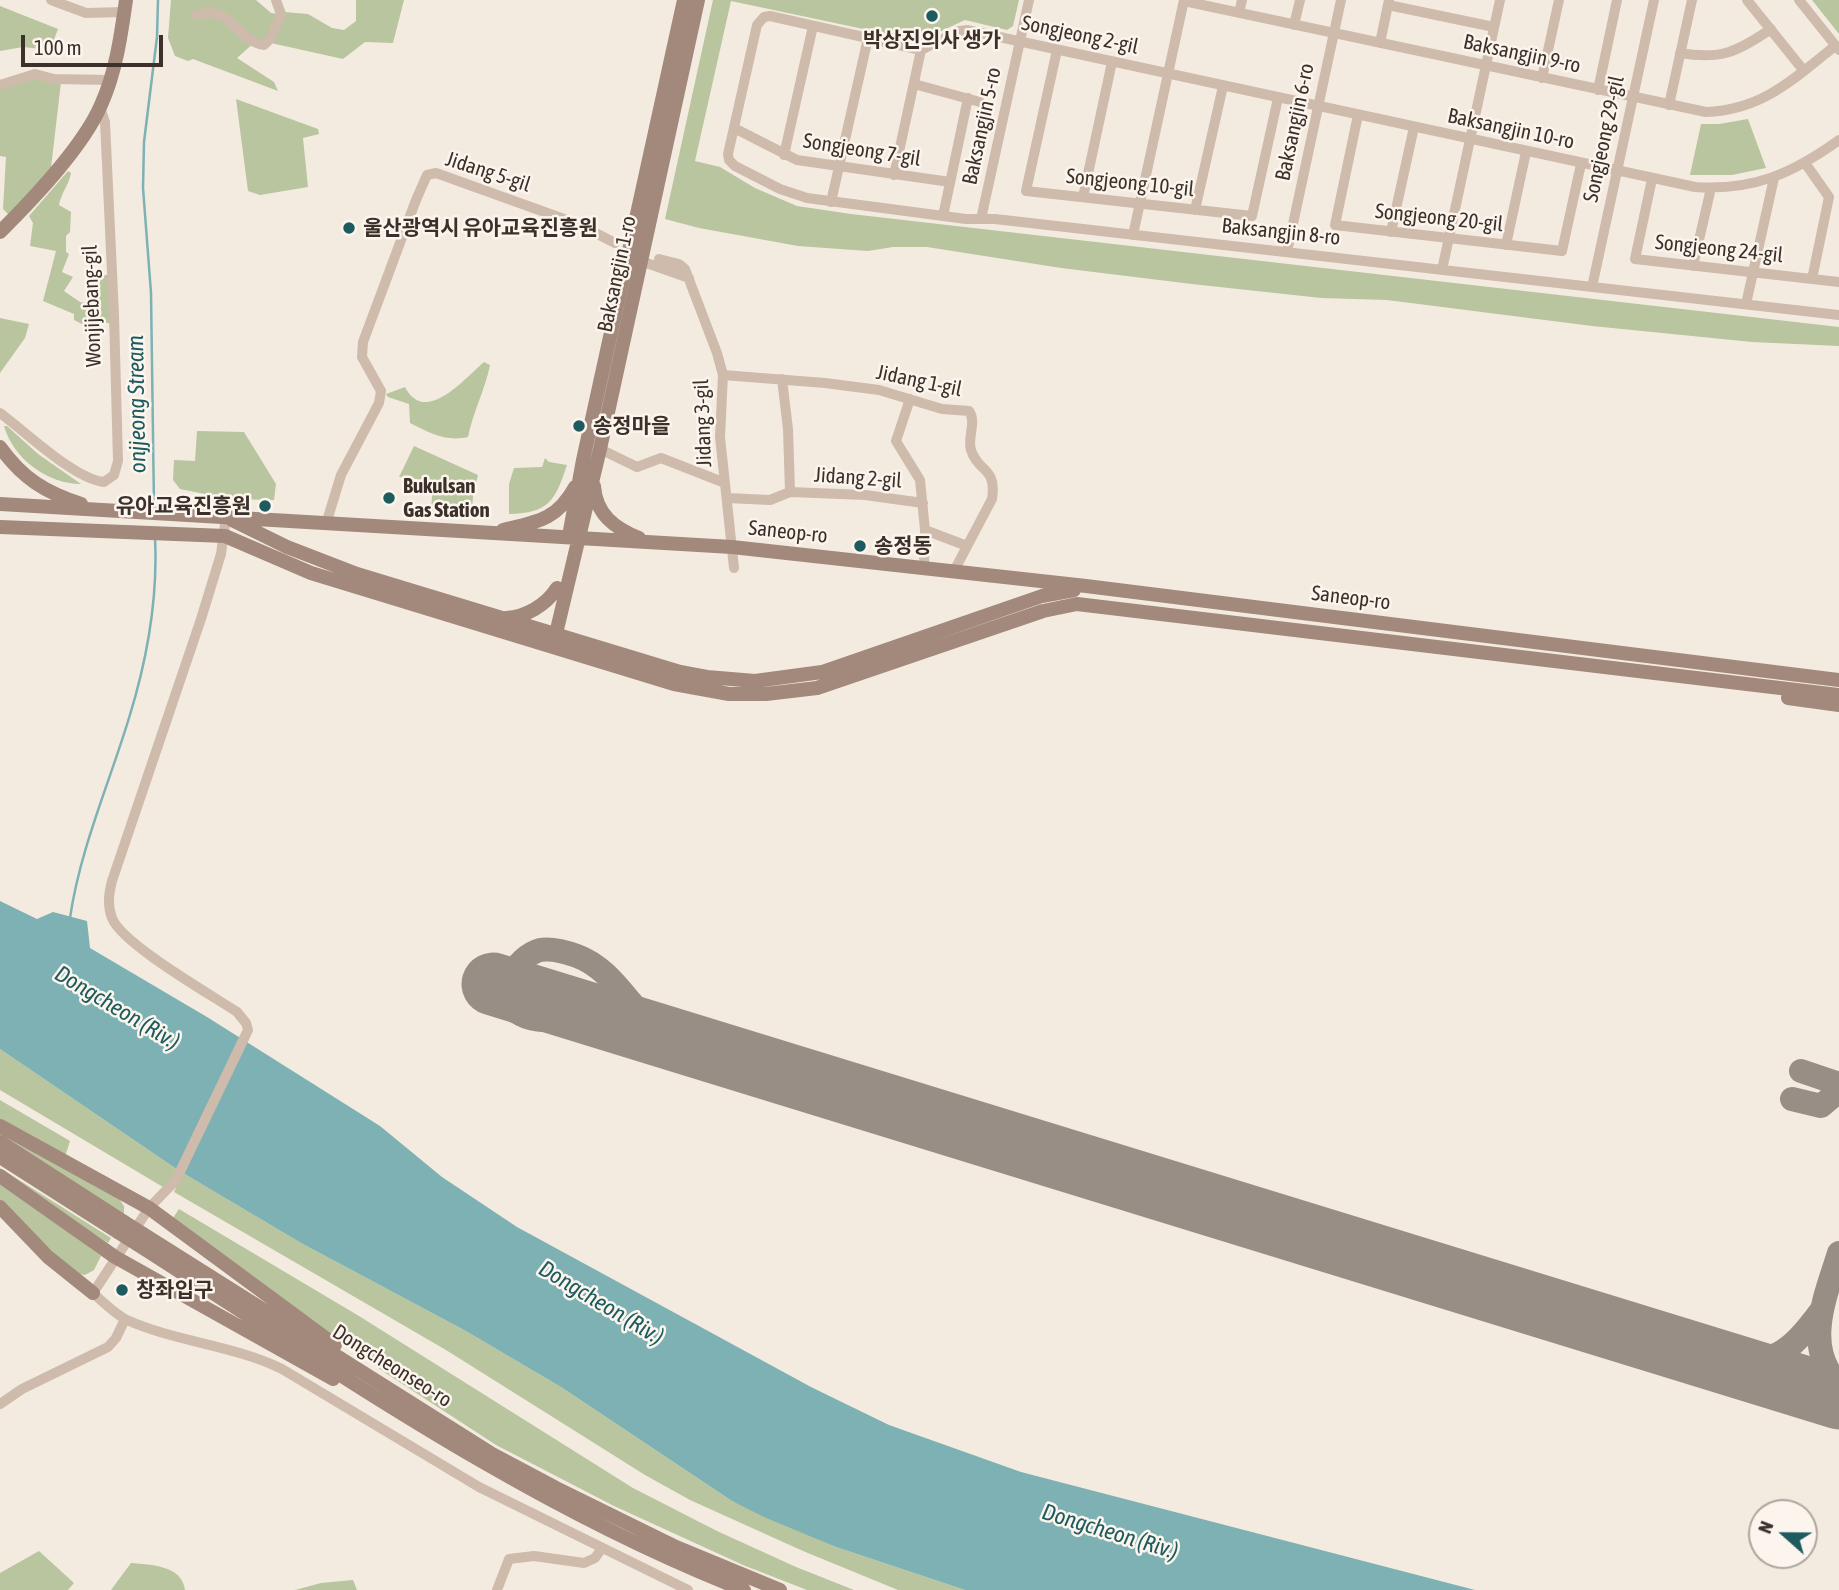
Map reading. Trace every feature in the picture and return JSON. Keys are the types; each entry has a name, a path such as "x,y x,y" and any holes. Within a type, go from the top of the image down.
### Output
{"main road":[{"name":"Baksangjin 1-ro","path":"550,639 587,477 684,0"},
{"name":"Baksangjin 1-ro","path":"587,477 600,449 698,0"},
{"name":"Wonjijebang-gil","path":"100,108 110,80 125,6"},
{"path":"0,232 78,145 100,108"},
{"path":"0,447 24,477 43,489 99,509"},
{"path":"488,533 531,523 554,514 587,477"},
{"path":"587,477 597,505 607,519 623,530 650,542"},
{"name":"Saneop-ro","path":"0,504 732,547 1097,588 1839,680"},
{"path":"226,517 287,547 331,564 505,618 550,639"},
{"path":"0,527 225,537 311,573 550,639 581,642 707,677 755,681 822,672 1042,596 1097,588"},
{"path":"505,618 517,617 560,593 569,624 581,642"},
{"name":"Saneop-ro","path":"550,639 703,691 766,694 817,688 1043,611 1077,604 1839,695"},
{"name":"Saneop-ro","path":"1609,651 1839,671"},
{"name":"Saneop-ro","path":"1607,668 1839,705"},
{"path":"0,1126 149,1208 441,1429"},
{"name":"Dongcheonseo-ro","path":"0,1142 121,1227"},
{"name":"Dongcheonseo-ro","path":"0,1157 121,1227 560,1505 744,1590"},
{"path":"0,1176 115,1257 285,1353 441,1429"},
{"path":"0,1207 48,1256 93,1293"},
{"name":"Dongcheonseo-ro","path":"441,1429 598,1510 676,1547 780,1590"}],"street":[{"path":"51,0 86,13 125,6"},
{"path":"196,15 206,12 222,15 252,41 264,45 271,38 281,14 276,0"},
{"name":"Baksangjin 5-ro","path":"981,219 1029,0"},
{"path":"1239,13 1242,0"},
{"path":"1294,25 1300,0"},
{"name":"Baksangjin 6-ro","path":"1287,252 1341,0"},
{"path":"1441,270 1500,0"},
{"path":"1542,78 1559,0"},
{"path":"1598,90 1617,0"},
{"name":"Songjeong 29-gil","path":"1592,287 1654,0"},
{"path":"1669,105 1692,0"},
{"path":"1747,0 1804,71"},
{"path":"1799,0 1837,48"},
{"path":"1133,235 1184,1"},
{"name":"Baksangjin 9-ro","path":"1184,1 1706,112 1737,109 1765,98 1837,48"},
{"path":"1380,43 1388,2 1494,27"},
{"path":"734,128 760,20 770,16 921,50 894,175"},
{"path":"784,155 813,26"},
{"path":"1680,53 1723,55 1743,48 1771,29"},
{"name":"Songjeong 2-gil","path":"921,50 959,31 967,30 1168,74"},
{"path":"831,202 868,38"},
{"name":"Songjeong 10-gil","path":"1057,50 1026,191 1252,216 1278,98"},
{"path":"1083,197 1112,62"},
{"path":"0,85 35,74 54,79 110,80"},
{"name":"Baksangjin 10-ro","path":"1168,74 1652,179 1711,188 1738,186 1774,178 1805,163 1839,139"},
{"path":"914,85 980,102"},
{"path":"1195,210 1223,86"},
{"path":"943,216 968,99"},
{"name":"Wonjijebang-gil","path":"0,413 85,476 104,482 114,475 118,461 114,315 105,122 100,108"},
{"name":"Songjeong 20-gil","path":"1358,115 1335,225 1562,251 1581,164"},
{"path":"1391,232 1414,127"},
{"name":"Songjeong 7-gil","path":"734,128 784,155 811,164 950,182"},
{"name":"Baksangjin 8-ro","path":"734,128 728,154 729,160 735,166 779,189 807,198 943,216 1839,314"},
{"path":"1506,245 1526,152"},
{"path":"1805,163 1829,197 1812,279"},
{"name":"Jidang 5-gil","path":"326,524 341,475 379,403 381,391 362,357 363,342 427,175 436,173 527,204 578,223 615,243"},
{"path":"1746,304 1774,178"},
{"name":"Songjeong 24-gil","path":"1652,179 1634,259 1839,282"},
{"path":"1693,266 1711,188"},
{"path":"659,259 679,264 689,278"},
{"path":"641,261 689,278"},
{"name":"Jidang 3-gil","path":"689,278 723,375 720,437 734,568"},
{"name":"Jidang 1-gil","path":"723,375 879,390 942,409 972,413 971,450 974,458 989,472 992,499 954,571"},
{"name":"Jidang 2-gil","path":"782,379 788,429 790,492"},
{"name":"Jidang 2-gil","path":"910,399 896,442 920,480 925,530 924,568"},
{"path":"600,449 637,467 661,458 725,483"},
{"name":"Jidang 2-gil","path":"727,498 770,500 790,492 865,495 923,503"},
{"path":"226,517 225,537 185,669 112,881 108,902 112,918 127,938 237,1012 246,1023 248,1034 180,1173 172,1186 149,1208 93,1293 125,1319 158,1331 258,1357 479,1487 688,1590"},
{"path":"925,530 967,546"},
{"path":"0,1404 22,1388 108,1347 116,1338 125,1319"},
{"path":"497,1590 509,1559 534,1556 584,1563 595,1558 602,1548"}],"green space":[{"path":"171,0 256,0 271,13 279,14 267,40 256,41 237,58 274,82 278,91 193,59 188,61 175,56 168,38"},
{"path":"356,0 404,0 393,43 365,42 343,59 271,43 284,12 308,14 332,28 344,30 356,21"},
{"path":"713,0 1019,0 1013,26 1007,30 965,20 920,41 731,1 695,161 720,167 755,188 797,206 1839,327 1839,346 1752,342 1592,326 1387,300 1321,298 1192,284 1061,268 927,247 893,247 868,251 798,246 665,219"},
{"path":"1812,0 1839,0 1839,34"},
{"path":"0,6 58,29 50,50 23,47 0,51"},
{"path":"30,76 61,82 51,168 10,216 3,209 6,157 0,156 0,88"},
{"path":"236,99 318,129 319,134 303,138 308,187 260,195 248,191"},
{"path":"1748,119 1766,168 1732,175 1690,175 1701,124"},
{"path":"68,171 71,173 70,177 59,205 71,212 70,232 66,236 66,252 69,254 62,272 73,277 64,291 80,302 93,305 98,290 93,284 97,275 110,275 111,323 96,323 92,329 74,320 74,314 43,301 56,251 30,246 33,223 29,216"},
{"path":"0,318 29,324 25,338 0,373"},
{"path":"484,362 490,365 468,437 445,437 410,423 409,404 386,394 405,387 413,398 423,402 434,401 455,388"},
{"path":"4,426 81,484 56,479 33,467 15,449"},
{"path":"197,431 244,432 276,484 274,500 230,499 180,489 173,480 174,460 195,461"},
{"path":"414,446 478,475 472,514 431,511 433,481 399,477"},
{"path":"545,458 549,462 567,465 554,496 542,508 509,514 509,484 514,468 542,467"},
{"path":"0,1049 178,1170 301,1243 464,1330 561,1387 732,1501 836,1547 965,1590 898,1590 690,1500 645,1475 446,1350 174,1192 178,1183 171,1179 163,1187 0,1090"},
{"path":"0,1100 70,1141 65,1157 0,1122"},
{"path":"0,1130 118,1197 124,1206 124,1215 0,1136"},
{"path":"0,1168 111,1238 108,1243 0,1172"},
{"path":"0,1182 101,1256 94,1270 85,1275 74,1273 0,1200"},
{"path":"179,1209 359,1316 633,1488 717,1531 854,1590 807,1590 743,1565 614,1506 496,1445 384,1372 173,1218"},
{"path":"39,1551 74,1583 68,1590 0,1590 0,1573"},
{"path":"131,1563 172,1571 183,1582 185,1590 111,1590"},
{"path":"353,1580 357,1590 295,1590 321,1583"}],"water":[{"name":"Dongcheon (Riv.)","path":"0,901 37,919 53,912 87,921 90,948 207,1017 380,1126 442,1177 517,1227 811,1387 889,1425 1021,1472 1475,1590 965,1590 836,1547 764,1517 732,1501 561,1387 464,1330 301,1243 178,1170 0,1049"}],"waterway":[{"name":"onjjeong Stream","path":"154,506 151,293 143,188 144,142 157,37 158,0"},
{"name":"onjjeong Stream","path":"70,918 88,842 141,674 153,606 155,538"}],"taxiway":[{"path":"627,1026 580,1020 540,1020 524,1016 510,1005 507,996 511,977 523,960 540,950 577,956 602,971 641,1015 663,1034 687,1044"},
{"path":"1801,1071 1839,1084"},
{"path":"1792,1099 1821,1106 1839,1091"},
{"path":"1839,1253 1824,1303 1819,1338 1828,1370 1839,1384"},
{"path":"1718,1361 1753,1361 1778,1354 1799,1338 1821,1311"}],"runway":[{"path":"493,984 1839,1398"}],"place":[{"name":"박상진의사 생가","path":"932,16"},
{"name":"울산광역시 유아교육진흥원","path":"349,228"},
{"name":"송정마을","path":"579,426"},
{"name":"Bukulsan Gas Station","path":"389,498"},
{"name":"유아교육진흥원","path":"265,506"},
{"name":"송정동","path":"860,546"},
{"name":"창좌입구","path":"122,1290"}]}
